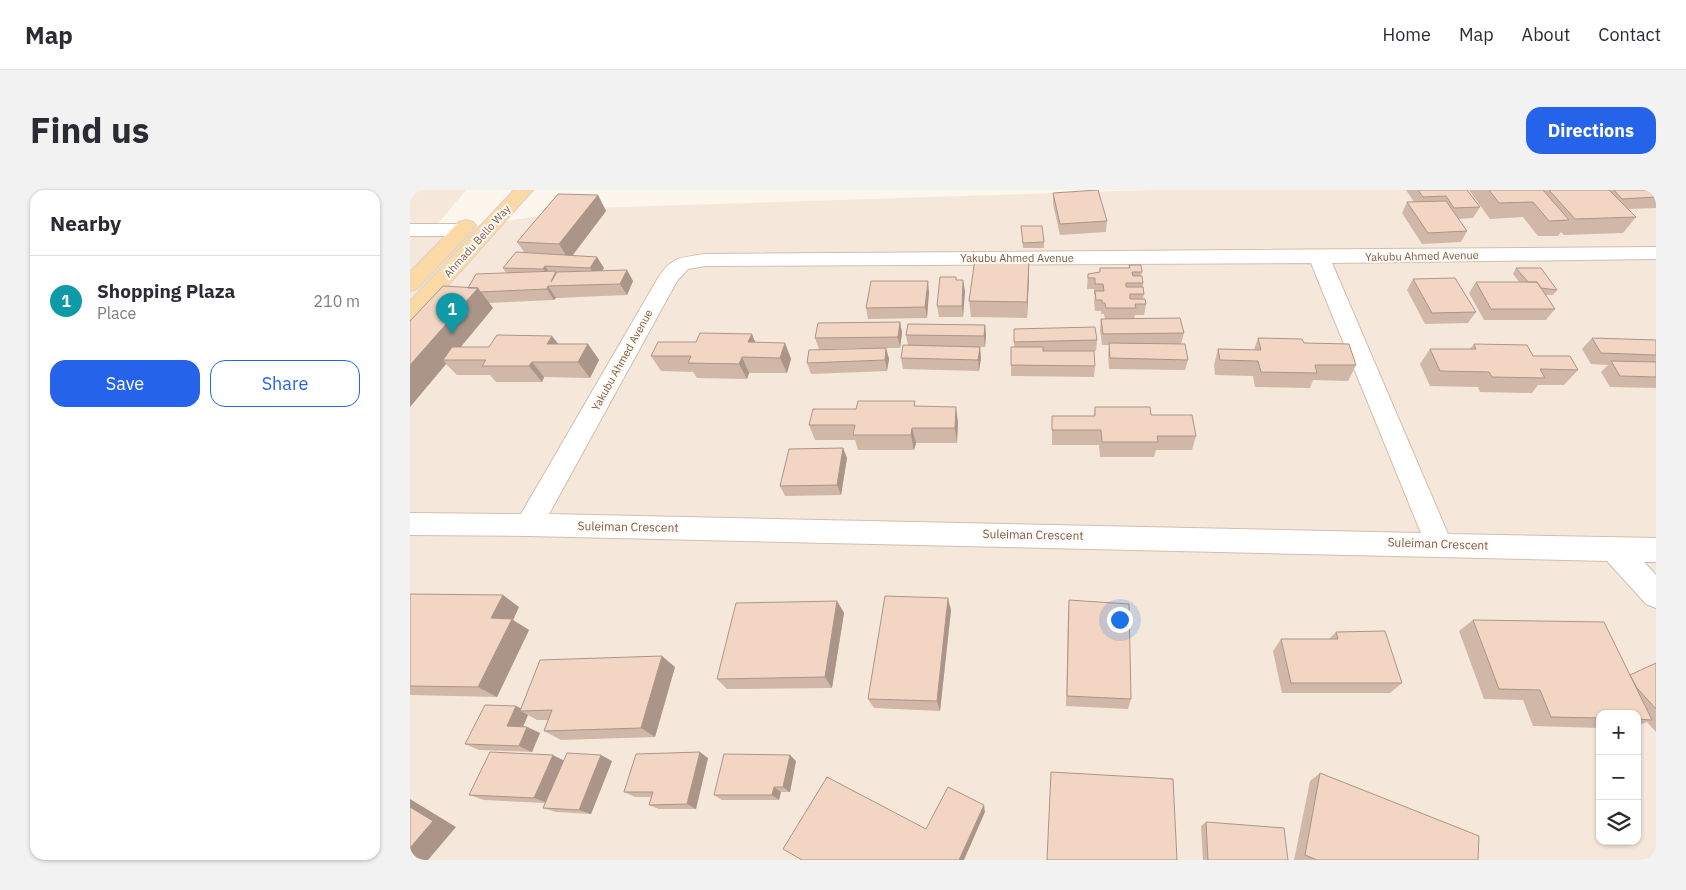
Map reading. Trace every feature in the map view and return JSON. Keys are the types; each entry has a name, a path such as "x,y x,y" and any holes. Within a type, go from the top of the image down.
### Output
{"main road":[{"name":"Ahmadu Bello Way","path":"410,314 524,190"},
{"name":"Ahmadu Bello Way","path":"410,284 489,201"}],"street":[{"path":"410,230 462,230"},
{"name":"Yakubu Ahmed Avenue","path":"529,525 668,278 681,264 705,260 1319,257 1656,253"},
{"path":"1319,257 1439,544"},
{"name":"Suleiman Crescent","path":"410,524 1656,550"},
{"path":"1614,549 1656,595"}],"shaded area":[{"path":"410,190 466,190 430,233 590,208 1152,190 1656,190 1656,860 410,860"}],"building":[{"path":"1098,190 1107,221 1060,224 1053,193"},
{"path":"1418,190 1467,190 1480,207 1454,208 1446,196 1423,197"},
{"path":"1489,190 1543,190 1569,220 1549,221 1533,202 1499,203"},
{"path":"1549,190 1609,190 1636,217 1575,219"},
{"path":"1614,190 1656,190 1656,197 1622,199"},
{"path":"558,194 598,195 559,244 517,242"},
{"path":"1446,201 1467,231 1428,233 1407,202"},
{"path":"1021,226 1042,226 1044,242 1023,243"},
{"path":"516,252 597,257 590,268 545,266 543,269 503,268"},
{"path":"975,259 1029,260 1027,302 969,301"},
{"path":"1129,265 1141,265 1142,272 1132,272 1133,276 1142,276 1143,283 1126,283 1126,287 1143,287 1144,294 1130,294 1130,299 1145,299 1146,304 1135,304 1136,308 1106,308 1102,300 1096,300 1095,291 1104,291 1103,284 1095,284 1095,278 1088,278 1088,274 1100,272 1100,268 1130,268"},
{"path":"1516,268 1541,268 1557,290 1541,288 1537,282 1528,282"},
{"path":"627,270 620,284 548,286 547,289 480,292 478,288 468,288 476,274 556,271 551,282 557,272"},
{"path":"940,277 956,277 956,280 963,280 962,306 937,306"},
{"path":"1455,278 1476,312 1432,313 1413,279"},
{"path":"871,281 928,281 925,307 866,308"},
{"path":"1476,282 1537,282 1555,309 1491,309"},
{"path":"443,286 478,288 410,365 410,321"},
{"path":"1180,318 1184,333 1103,334 1101,319"},
{"path":"900,322 898,337 815,338 818,323"},
{"path":"908,324 985,325 984,336 906,335"},
{"path":"1095,327 1097,340 1014,342 1014,329"},
{"path":"700,333 752,334 748,342 785,343 780,358 742,357 739,364 688,363 691,356 651,356 658,342 696,342"},
{"path":"497,335 552,336 547,344 588,344 578,362 532,362 529,366 482,366 486,360 443,360 452,347 489,347"},
{"path":"1258,338 1302,339 1304,343 1349,344 1356,365 1315,365 1317,373 1261,372 1258,361 1220,360 1218,349 1261,350"},
{"path":"1592,338 1656,340 1656,355 1601,353"},
{"path":"1109,343 1185,344 1188,360 1110,358"},
{"path":"1474,344 1527,345 1533,356 1570,356 1578,370 1540,369 1545,378 1492,377 1489,372 1440,371 1430,349 1476,349"},
{"path":"903,345 980,347 978,360 901,358"},
{"path":"1011,347 1043,347 1043,351 1094,351 1095,366 1011,365"},
{"path":"886,348 885,360 807,363 809,350"},
{"path":"1611,361 1656,362 1656,377 1620,376"},
{"path":"858,401 915,401 914,406 956,407 955,428 912,428 911,435 853,435 855,425 809,425 813,409 856,409"},
{"path":"1095,407 1150,407 1151,415 1192,415 1196,436 1157,436 1158,442 1102,442 1101,430 1052,430 1052,416 1095,416"},
{"path":"843,448 837,485 780,486 789,449"},
{"path":"410,594 503,595 491,618 512,619 478,687 410,686"},
{"path":"885,596 948,598 937,701 868,699"},
{"path":"1069,600 1129,604 1131,699 1067,696"},
{"path":"837,601 825,677 717,679 736,603"},
{"path":"1473,620 1604,622 1652,720 1641,719 1641,710 1596,710 1596,718 1551,717 1540,690 1499,689"},
{"path":"1385,631 1402,683 1291,683 1281,639 1338,639 1336,632"},
{"path":"662,656 641,728 544,731 552,710 520,711 540,660"},
{"path":"1656,663 1656,709 1637,688 1630,675"},
{"path":"485,705 516,706 507,726 527,727 519,746 465,744"},
{"path":"490,752 553,755 534,798 469,795"},
{"path":"700,752 687,804 649,805 653,792 624,792 636,754"},
{"path":"567,753 601,755 579,810 543,808"},
{"path":"724,754 790,755 783,787 774,787 772,795 714,795"},
{"path":"1051,772 1173,779 1177,860 1047,860"},
{"path":"1320,773 1479,836 1478,860 1317,860 1305,855"},
{"path":"827,777 926,829 948,787 984,805 959,860 802,860 783,849"},
{"path":"410,807 433,821 410,848"},
{"path":"1206,822 1284,828 1288,860 1208,860"}],"place":[{"name":"Shopping Plaza","path":"452,334"}]}
